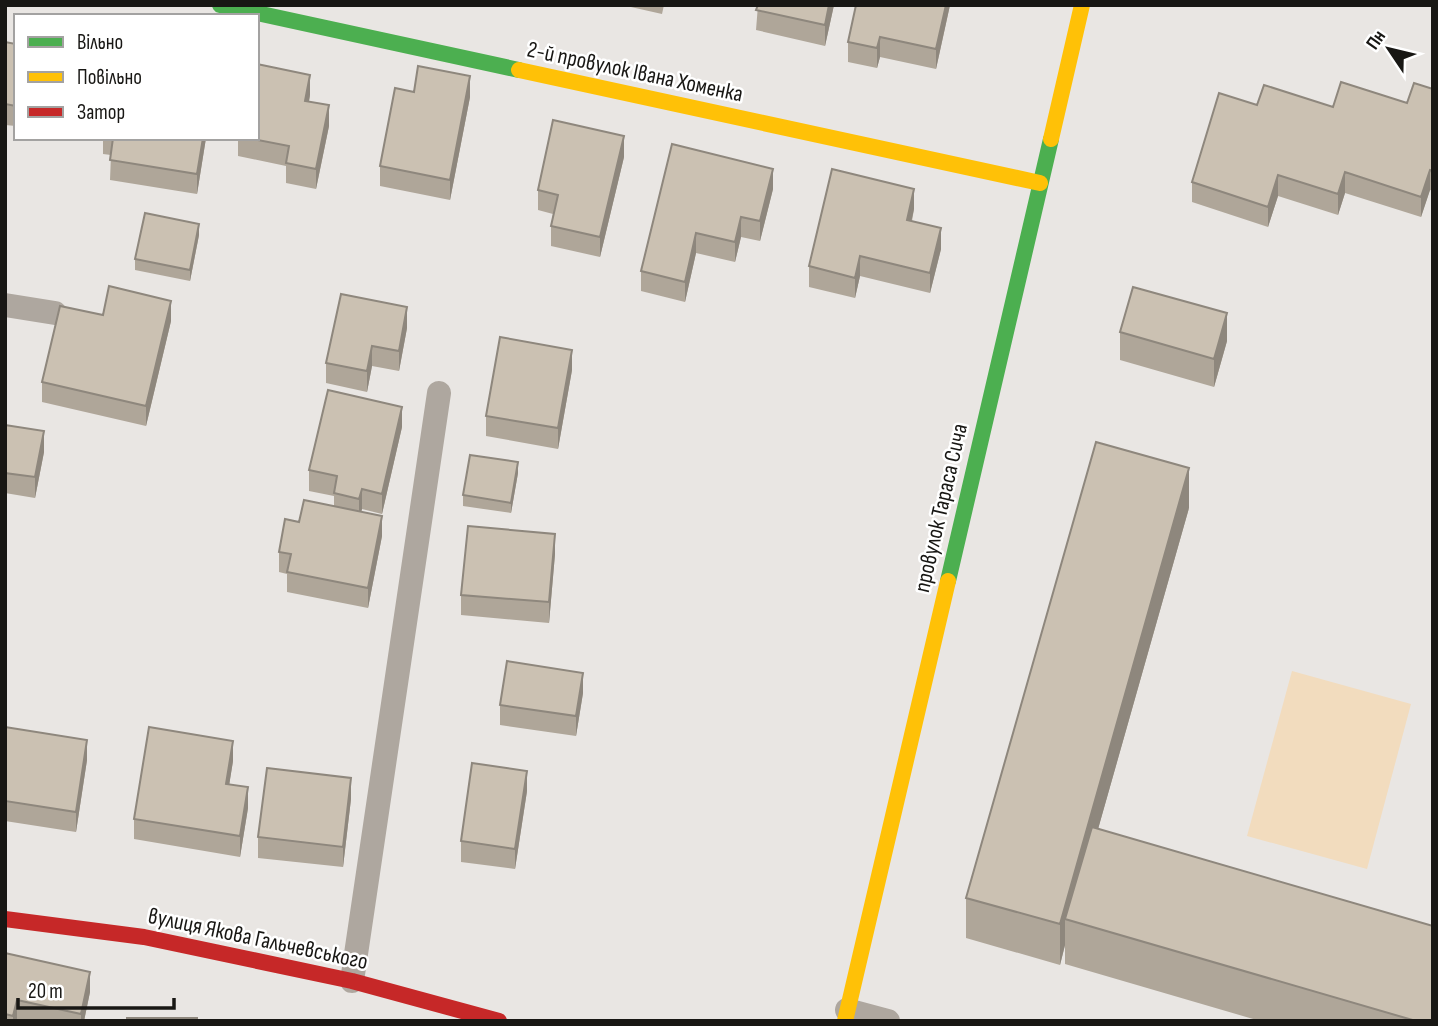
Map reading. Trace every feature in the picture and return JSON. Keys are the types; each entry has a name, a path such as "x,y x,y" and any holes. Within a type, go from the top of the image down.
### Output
{"street":[{"name":"2-й провулок Івана Хоменка","path":"220,5 1040,183"},
{"name":"провулок Тараса Сича","path":"846,1015 1082,5"},
{"name":"вулиця Якова Гальчевського","path":"5,919 144,937 352,981 499,1021"}],"lane":[{"path":"5,305 55,313"},
{"path":"352,981 439,393"},
{"path":"846,1015 887,1021"}],"shaded area":[{"path":"1292,671 1411,704 1367,869 1247,836"}],"building":[{"path":"758,5 829,5 825,25 756,10"},
{"path":"856,5 946,5 936,49 880,37 877,48 848,42"},
{"path":"5,42 14,44 14,106 5,104"},
{"path":"259,64 310,75 305,101 329,105 316,169 286,163 289,146 258,140"},
{"path":"418,66 470,76 450,180 380,166 395,88 414,92"},
{"path":"1341,82 1407,103 1414,83 1433,89 1433,171 1430,170 1421,197 1345,172 1338,194 1278,175 1268,207 1192,182 1219,93 1257,105 1264,85 1333,107"},
{"path":"553,120 624,136 600,237 551,226 558,195 538,190"},
{"path":"113,140 203,140 197,174 110,160"},
{"path":"672,144 773,169 760,221 741,217 735,242 696,233 685,282 641,271"},
{"path":"832,169 914,189 907,220 941,228 930,273 860,256 855,278 809,266"},
{"path":"145,213 199,224 190,270 135,259"},
{"path":"109,286 171,301 146,406 42,382 60,306 103,315"},
{"path":"1133,287 1227,313 1214,359 1120,332"},
{"path":"341,294 407,307 399,351 372,346 367,371 326,363"},
{"path":"500,337 572,350 558,428 486,416"},
{"path":"328,390 402,407 382,494 362,489 359,499 334,493 337,476 309,470"},
{"path":"5,425 44,431 35,477 5,473"},
{"path":"1096,442 1189,468 1060,924 966,898"},
{"path":"470,455 518,462 511,503 463,495"},
{"path":"304,500 382,516 368,588 287,572 291,554 279,552 285,519 299,522"},
{"path":"468,526 555,534 549,602 461,595"},
{"path":"507,661 583,673 576,716 500,705"},
{"path":"5,727 87,740 76,812 5,801"},
{"path":"149,727 233,741 226,784 248,787 240,836 134,819"},
{"path":"472,763 527,771 515,849 461,841"},
{"path":"267,768 351,778 343,847 258,837"},
{"path":"1092,827 1433,926 1433,1021 1416,1021 1065,919"},
{"path":"5,953 90,972 81,1014 17,1000 13,1016 5,1014"},
{"path":"127,1018 197,1018 197,1021 127,1021"}],"traffic: fast":[{"path":"220,5 519,70"},
{"path":"948,581 1051,139"}],"traffic: slow":[{"path":"1051,139 1082,5"},
{"path":"519,70 1040,183"},
{"path":"845,1021 948,581"}],"traffic: jam":[{"path":"5,919 144,937 352,981 499,1021"}]}
